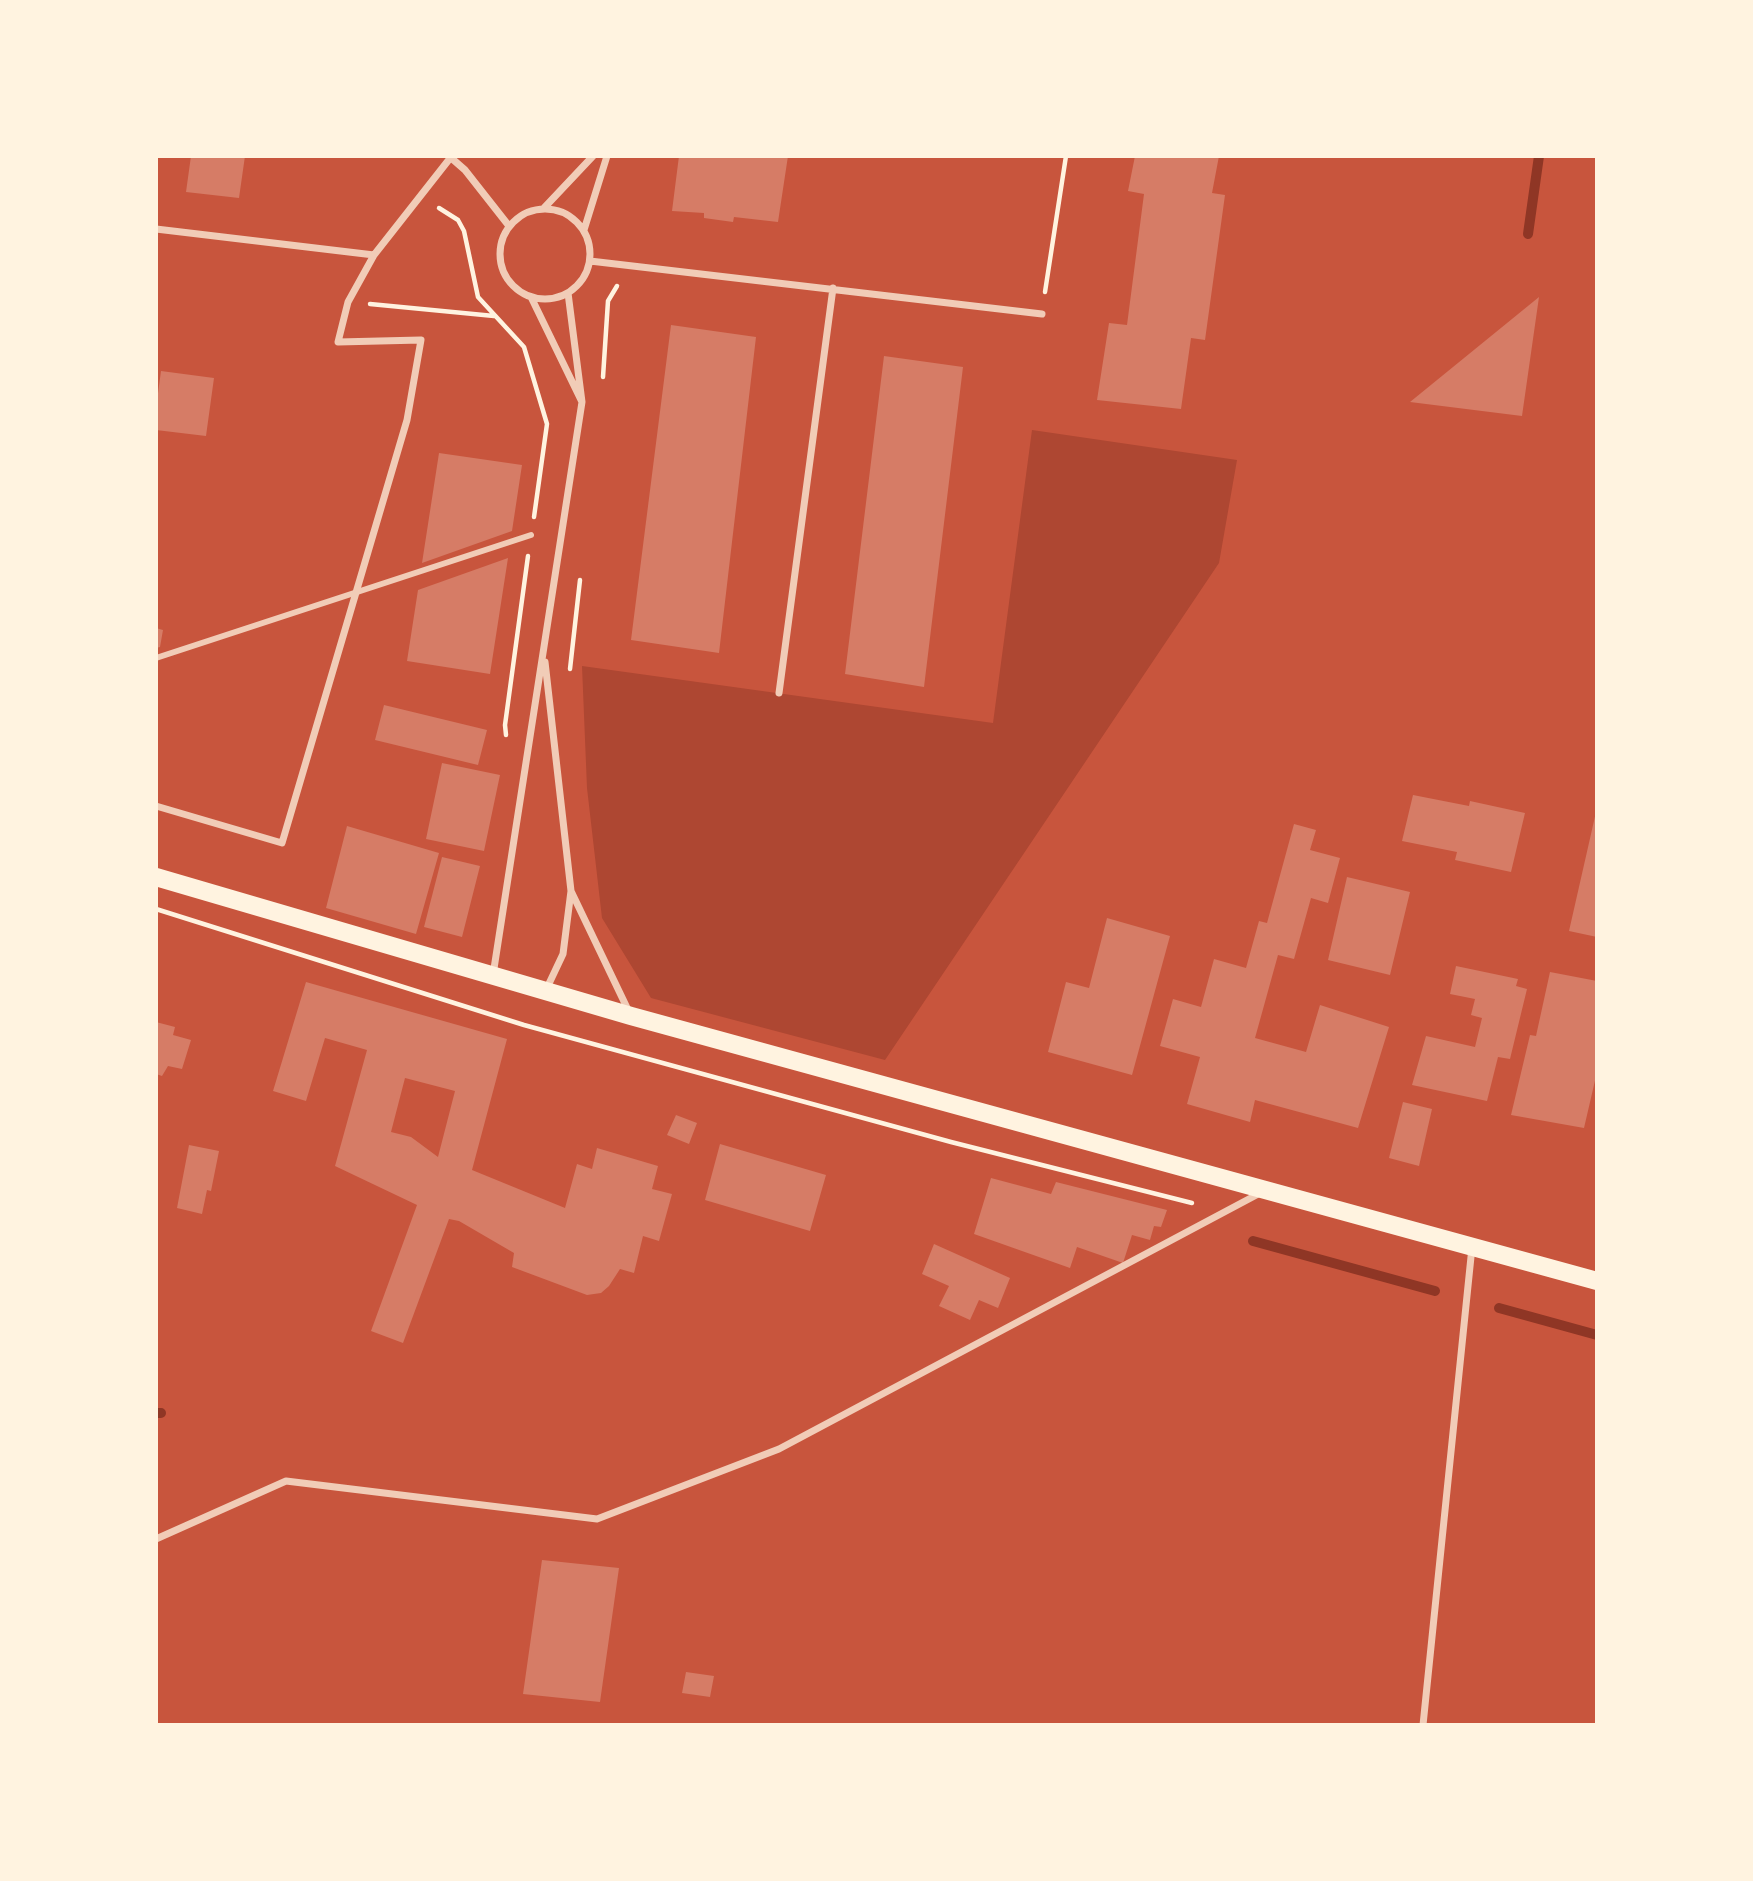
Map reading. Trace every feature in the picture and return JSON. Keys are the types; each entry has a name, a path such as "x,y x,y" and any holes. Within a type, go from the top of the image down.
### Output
{"main road":[{"path":"156,877 631,1016 1597,1281"}],"street":[{"path":"544,208 593,156"},
{"path":"584,230 607,156"},
{"path":"156,806 282,843 407,420 421,340 338,342 348,302 374,255 450,157 464,170 509,226"},
{"path":"544,208 556,209 577,220 590,245 590,261 586,274 578,285 568,293 543,299 531,297 513,286 501,268 500,246 509,226 518,216 530,210 544,208"},
{"path":"156,229 374,255"},
{"path":"590,261 1042,314"},
{"path":"779,693 833,288"},
{"path":"493,975 582,402 568,293"},
{"path":"531,297 582,402"},
{"path":"156,658 531,536"},
{"path":"544,651 571,891 563,954 545,991"},
{"path":"571,891 631,1016"},
{"path":"156,1539 286,1481 597,1519 779,1449 1266,1190"},
{"path":"1423,1725 1472,1247"}],"path":[{"path":"1042,314 1066,156"},
{"path":"603,382 608,301 617,286 630,288"},
{"path":"348,302 495,316"},
{"path":"570,677 580,573"},
{"path":"156,909 524,1025 951,1142 1223,1212"}],"shaded area":[{"path":"1032,430 1237,460 1219,563 885,1060 651,998 602,918 587,788 582,666 993,723"}],"building":[{"path":"191,156 245,156 239,198 186,192"},
{"path":"679,156 788,156 778,222 734,217 733,222 704,218 704,213 672,211"},
{"path":"1135,156 1219,156 1212,193 1225,195 1205,340 1191,338 1181,409 1097,400 1109,323 1127,325 1144,194 1128,191"},
{"path":"1539,297 1522,416 1410,402"},
{"path":"671,325 756,337 719,653 631,640"},
{"path":"884,356 963,367 924,687 845,674"},
{"path":"161,371 214,378 206,436 156,430"},
{"path":"439,453 522,465 512,531 422,563"},
{"path":"508,558 490,674 407,661 418,590"},
{"path":"156,628 163,630 160,647 156,648"},
{"path":"384,705 487,730 478,765 375,740"},
{"path":"442,763 500,775 484,851 426,839"},
{"path":"1413,795 1469,806 1470,801 1525,813 1511,872 1455,860 1457,852 1402,841"},
{"path":"1597,812 1597,937 1569,931"},
{"path":"1294,824 1316,830 1310,850 1340,858 1328,903 1311,898 1294,959 1278,955 1255,1038 1306,1052 1320,1005 1389,1027 1358,1128 1255,1100 1250,1122 1187,1104 1200,1057 1160,1046 1173,999 1201,1007 1214,959 1246,968 1259,921 1267,923"},
{"path":"347,826 439,853 416,934 326,908"},
{"path":"442,857 480,866 462,937 424,927"},
{"path":"1347,877 1410,892 1390,975 1328,960"},
{"path":"1107,918 1170,936 1132,1075 1048,1052 1066,982 1089,988"},
{"path":"1456,966 1518,979 1516,986 1527,989 1510,1059 1498,1057 1487,1101 1412,1085 1426,1036 1475,1047 1482,1018 1471,1015 1475,999 1450,994"},
{"path":"1550,972 1597,981 1597,1072 1584,1128 1511,1115 1530,1035 1536,1036"},
{"path":"306,982 507,1039 472,1170 565,1208 577,1164 592,1169 597,1148 658,1166 652,1189 672,1194 659,1241 643,1236 634,1273 620,1269 601,1293 587,1295 512,1267 514,1253 459,1221 449,1219 403,1343 371,1331 417,1205 335,1166 367,1050 325,1038 306,1101 273,1091","holes":["405,1078 455,1091 438,1157 411,1137 391,1132"]},
{"path":"156,1022 175,1027 173,1035 191,1040 182,1069 168,1066 162,1076 156,1074"},
{"path":"1403,1102 1432,1109 1419,1166 1389,1158"},
{"path":"676,1115 697,1123 689,1144 667,1135"},
{"path":"720,1144 826,1175 810,1231 705,1200"},
{"path":"189,1145 219,1151 211,1191 207,1190 202,1214 177,1208"},
{"path":"991,1178 1051,1194 1056,1182 1167,1210 1161,1227 1154,1226 1150,1240 1132,1235 1123,1263 1077,1247 1070,1268 974,1234"},
{"path":"934,1244 1010,1278 998,1308 979,1300 970,1320 939,1306 949,1286 922,1274"},
{"path":"542,1560 619,1568 600,1702 523,1694"},
{"path":"686,1672 714,1676 710,1697 682,1693"}],"waterway":[{"path":"1528,234 1539,156"},
{"path":"1253,1241 1435,1291"},
{"path":"1499,1308 1597,1335"},
{"path":"156,1413 161,1413"}]}
